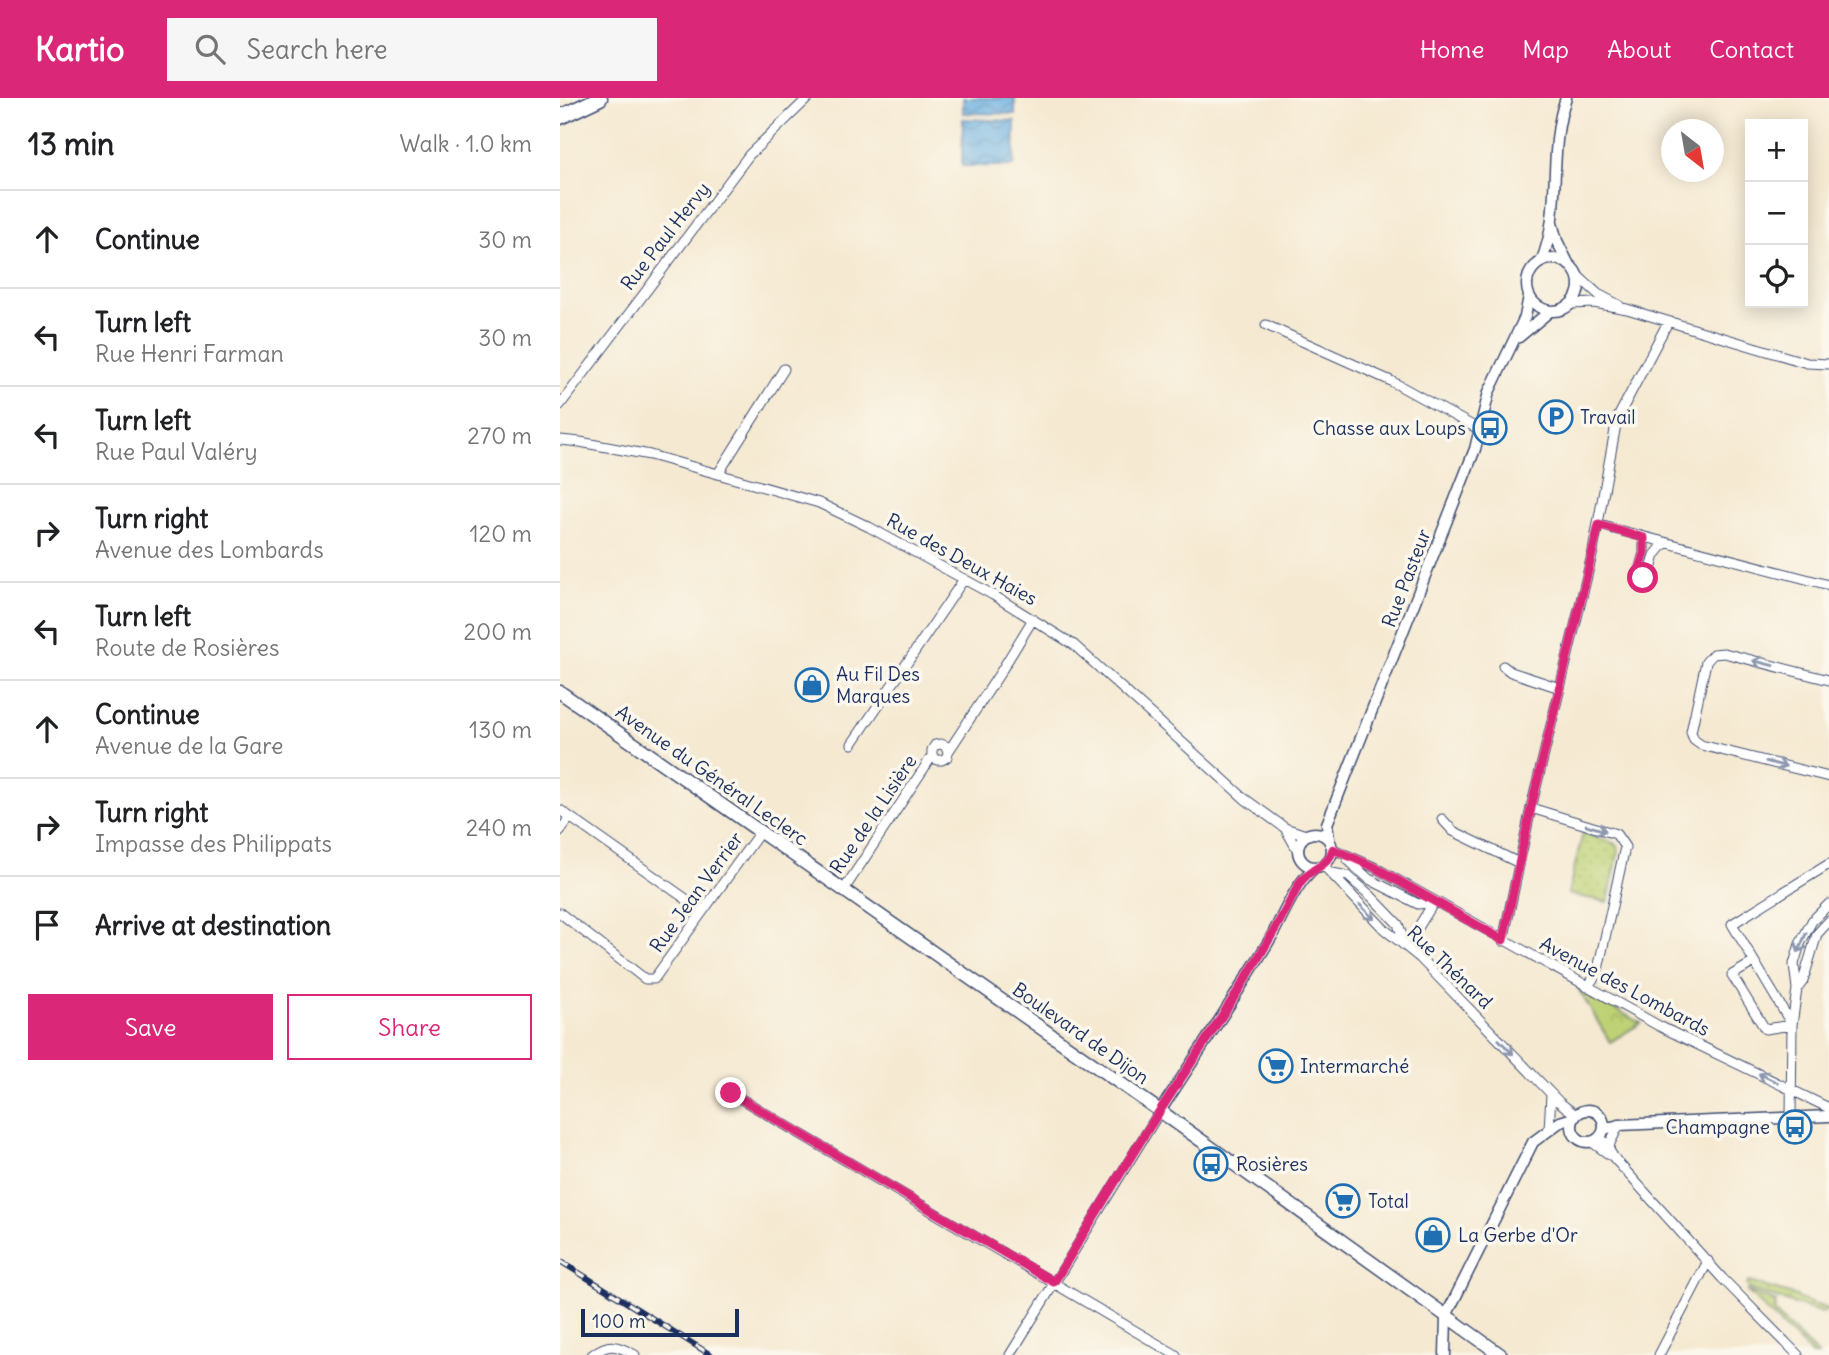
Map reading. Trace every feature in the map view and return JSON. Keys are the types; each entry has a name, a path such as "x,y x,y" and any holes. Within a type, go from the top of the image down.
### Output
{"main road":[{"path":"564,116 600,98"},
{"name":"Avenue du Général Leclerc","path":"560,692 843,891"},
{"name":"Boulevard de Dijon","path":"843,891 1160,1111 1501,1355"}],"street":[{"name":"Rue Paul Hervy","path":"560,405 749,155 808,98"},
{"path":"1566,98 1554,162 1552,220 1541,262 1527,280 1529,296 1541,309 1550,311 1564,308 1578,291 1577,275"},
{"path":"1552,220 1557,241 1577,275 1598,295 1627,309"},
{"path":"1541,262 1556,259 1569,265"},
{"name":"Rue Pasteur","path":"1335,848 1327,824 1475,449 1489,392 1525,317 1529,296"},
{"path":"1570,304 1594,303 1627,309 1807,363 1829,365"},
{"name":"Rue Pasteur","path":"1513,344 1550,311"},
{"path":"1503,940 1531,808 1599,525 1618,419 1668,322"},
{"path":"1266,325 1381,376 1480,429"},
{"path":"718,474 785,369"},
{"name":"Rue des Deux Haies","path":"560,440 650,455 718,474 818,503 869,527 1033,618 1074,645 1245,799 1285,828 1310,834"},
{"path":"1599,525 1829,585"},
{"path":"1644,538 1644,553 1639,570 1643,578 1649,577 1655,555 1665,543"},
{"path":"852,744 964,579"},
{"name":"Rue de la Lisière","path":"843,891 932,756 937,760 947,757 948,751 1033,618"},
{"path":"1829,680 1724,653 1713,654 1706,663 1691,732 1693,740 1701,745 1829,777"},
{"path":"1503,666 1511,672 1560,688"},
{"path":"1531,808 1616,834 1625,847 1597,974 1587,987"},
{"path":"560,810 703,911"},
{"path":"560,831 570,817"},
{"path":"1442,819 1453,831 1519,863"},
{"path":"1010,1355 1160,1111 1229,1007 1275,931 1300,883 1301,861 1297,849 1300,841 1327,824"},
{"name":"Rue des Deux Haies","path":"1285,828 1297,849"},
{"name":"Rue Jean Verrier","path":"560,913 645,979 654,979 760,832"},
{"path":"1300,883 1323,869 1335,848 1310,834"},
{"name":"Avenue des Lombards","path":"1335,848 1369,880 1418,904 1434,902 1659,1026 1829,1108"},
{"path":"1301,861 1348,876 1371,895 1398,924 1406,947"},
{"path":"1792,1025 1732,924 1829,864"},
{"name":"Rue Thénard","path":"1323,869 1375,920 1420,958 1574,1117"},
{"path":"1406,947 1434,902"},
{"path":"1791,1118 1792,1025 1797,989 1794,964 1800,944 1812,921 1829,904"},
{"path":"1797,989 1803,981 1808,956 1817,934 1829,921"},
{"path":"1754,962 1732,975 1738,986 1765,1029 1792,1025"},
{"path":"731,1093 1176,1355"},
{"path":"1545,1133 1551,1094"},
{"path":"1445,1355 1446,1316 1533,1142 1560,1122 1589,1110 1619,1125 1829,1116"},
{"path":"1574,1117 1573,1133 1577,1139 1584,1142 1619,1125"},
{"path":"1601,1117 1599,1136 1612,1154 1707,1261 1798,1355"},
{"path":"1612,1154 1610,1143 1619,1125"},
{"path":"1545,1133 1573,1133"},
{"path":"1659,1355 1707,1261"},
{"path":"592,1355 611,1345 619,1346 635,1355"}],"green space":[{"path":"1583,833 1616,844 1619,850 1608,902 1568,894"},
{"path":"1579,990 1641,1023 1610,1042"},
{"path":"1749,1282 1797,1296 1828,1309 1822,1313 1749,1289"},
{"path":"1747,1291 1776,1302 1774,1312 1818,1355 1812,1355"}],"water":[{"path":"963,98 1015,98 1015,114 963,113"},
{"path":"963,119 1015,121 1014,166 962,166"}],"railway":[{"path":"560,1261 711,1355"}],"place":[{"name":"Travail","path":"1556,417"},
{"name":"Chasse aux Loups","path":"1490,428"},
{"name":"Au Fil Des Marques","path":"812,685"},
{"name":"Intermarché","path":"1276,1066"},
{"name":"Champagne","path":"1795,1127"},
{"name":"Rosières","path":"1211,1164"},
{"name":"Total","path":"1343,1201"},
{"name":"La Gerbe d'Or","path":"1433,1235"}],"route":[{"path":"731,1093 1054,1282 1160,1111 1229,1007 1275,931 1300,883 1314,868 1324,866 1331,859 1333,849 1374,867 1503,940 1531,808 1599,525 1644,538 1644,553 1639,570 1643,578"}]}
